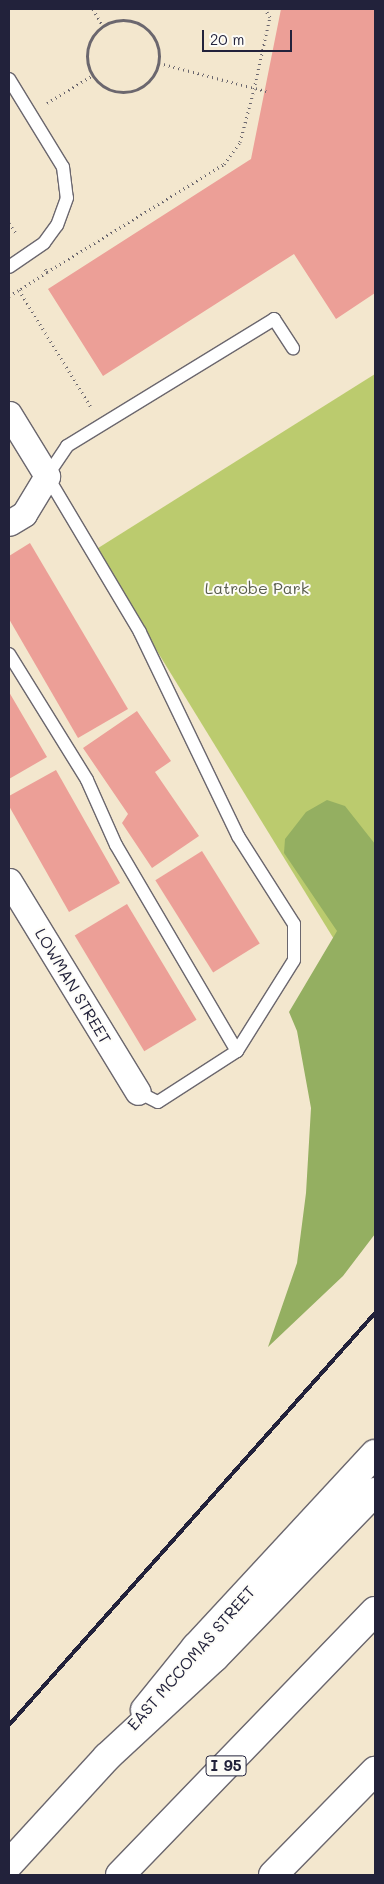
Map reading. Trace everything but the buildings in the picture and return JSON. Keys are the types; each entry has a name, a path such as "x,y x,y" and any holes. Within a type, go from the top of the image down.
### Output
{"main road":[{"name":"EAST MCCOMAS STREET","path":"9,1864 107,1757 196,1648 375,1454"},
{"path":"107,1757 214,1658 375,1492"},
{"name":"I 95","path":"120,1875 332,1658 375,1610"},
{"name":"I 95","path":"332,1658 375,1619"},
{"path":"273,1875 375,1771"}],"street":[{"path":"9,414 48,476 24,514 9,523"},
{"name":"LOWMAN STREET","path":"9,881 138,1092"}],"lane":[{"path":"9,79 63,167 67,198 57,225 31,254 9,267"},
{"path":"138,1092 158,1102 237,1051 294,960 294,924 238,836 140,632 48,476 67,446 274,319 293,348"},
{"path":"9,654 87,780 116,845 237,1051"}],"path":[{"path":"93,9 103,26"},
{"path":"9,296 224,164 240,142 270,17 265,9"},
{"path":"121,20 147,28 158,44 159,63 150,80 134,90 106,88 92,75 88,48 103,26 121,20"},
{"path":"159,63 266,92"},
{"path":"30,114 92,75"},
{"path":"31,254 47,272"},
{"path":"19,290 102,424"}],"green space":[{"name":"Latrobe Park","path":"375,374 375,1006 95,550"},
{"path":"327,800 345,806 375,844 375,1234 343,1276 268,1347 297,1263 306,1193 311,1108 297,1031 289,1012 337,931 284,853 285,839 306,812"}],"railway":[{"path":"9,1725 375,1313"}]}
